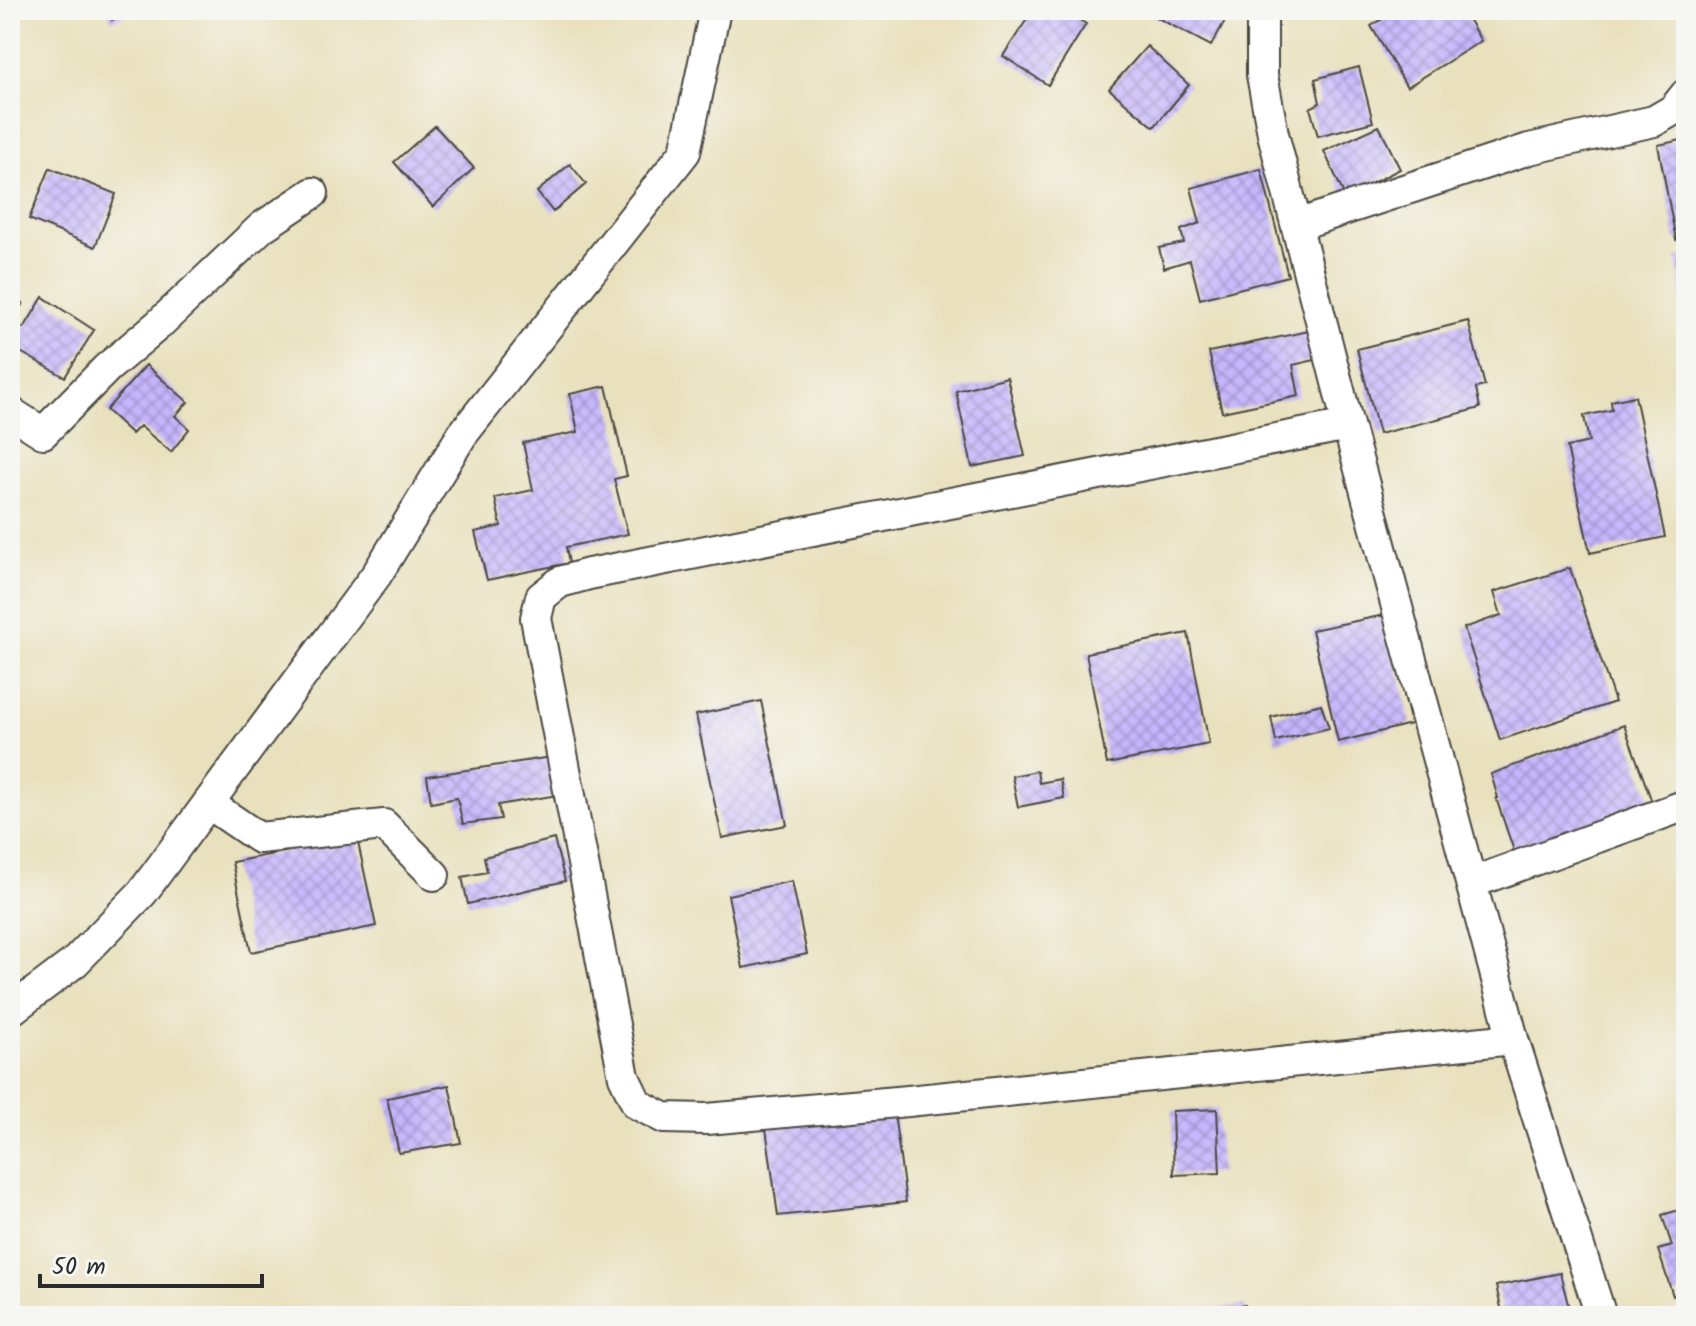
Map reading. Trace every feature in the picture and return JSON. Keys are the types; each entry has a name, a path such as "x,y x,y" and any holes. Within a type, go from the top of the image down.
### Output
{"street":[{"path":"10,1011 75,962 142,893 377,574 462,435 685,152 715,10"},
{"path":"1262,10 1262,75 1273,134 1348,425 1513,1039 1601,1316"},
{"path":"1297,225 1529,149 1654,121 1673,110 1685,95"},
{"path":"10,412 43,433 107,368 158,325 262,227 313,193"},
{"path":"1348,425 589,574 560,582 541,597 536,618 624,1077 637,1104 664,1118 707,1119 1513,1039"},
{"path":"208,803 259,838 384,825 434,875"},
{"path":"1471,883 1686,805"}],"building":[{"path":"107,10 138,10 112,20"},
{"path":"1033,10 1063,10 1086,24 1048,85 1003,56"},
{"path":"1154,10 1230,12 1211,46 1152,15"},
{"path":"1397,10 1463,10 1481,41 1407,87 1371,26"},
{"path":"1147,46 1189,85 1154,127 1109,89"},
{"path":"1359,67 1373,122 1318,136 1310,108 1320,103 1315,79"},
{"path":"435,126 474,168 433,207 394,162"},
{"path":"1379,126 1400,169 1345,197 1324,151"},
{"path":"1686,139 1686,238 1676,240 1658,145"},
{"path":"570,164 586,184 553,212 537,192"},
{"path":"50,168 116,194 95,247 29,219"},
{"path":"1261,169 1288,276 1200,299 1190,260 1164,268 1159,248 1184,243 1181,230 1200,223 1191,188"},
{"path":"1686,257 1686,310 1684,310 1677,258"},
{"path":"10,295 23,303 11,322 24,328 43,297 94,330 65,377 15,349 10,354"},
{"path":"1468,321 1485,386 1476,388 1480,408 1379,434 1357,349"},
{"path":"1309,331 1315,360 1293,365 1299,396 1222,412 1209,352"},
{"path":"146,365 188,402 175,416 189,429 171,452 140,426 132,434 106,410"},
{"path":"1007,377 1025,456 972,467 956,391"},
{"path":"606,386 627,476 614,479 628,534 566,547 569,563 487,580 475,532 501,526 495,498 533,490 523,443 578,432 570,394"},
{"path":"1635,396 1665,537 1590,553 1567,447 1589,442 1584,416 1612,410 1611,401"},
{"path":"1570,568 1615,702 1500,740 1464,628 1501,615 1494,592"},
{"path":"1385,615 1411,724 1338,742 1312,630"},
{"path":"1188,633 1209,744 1107,764 1086,653"},
{"path":"761,701 787,825 722,838 696,715"},
{"path":"1321,704 1329,728 1276,741 1271,717"},
{"path":"1624,725 1652,802 1515,854 1491,774"},
{"path":"552,757 558,795 498,805 501,819 463,824 457,798 431,803 427,776"},
{"path":"1037,771 1039,783 1060,779 1064,798 1018,807 1012,776"},
{"path":"357,838 376,926 251,952 232,862"},
{"path":"554,839 565,881 468,904 462,877 487,872 484,857"},
{"path":"792,881 807,954 743,968 728,895"},
{"path":"449,1085 461,1143 399,1153 387,1098"},
{"path":"1217,1109 1220,1173 1174,1175 1172,1111"},
{"path":"894,1113 906,1202 778,1216 766,1128"},
{"path":"1686,1208 1686,1291 1673,1296 1658,1250 1672,1246 1662,1215"},
{"path":"1560,1273 1571,1316 1503,1316 1496,1286"},
{"path":"1245,1305 1247,1316 1179,1316 1179,1314"}]}
